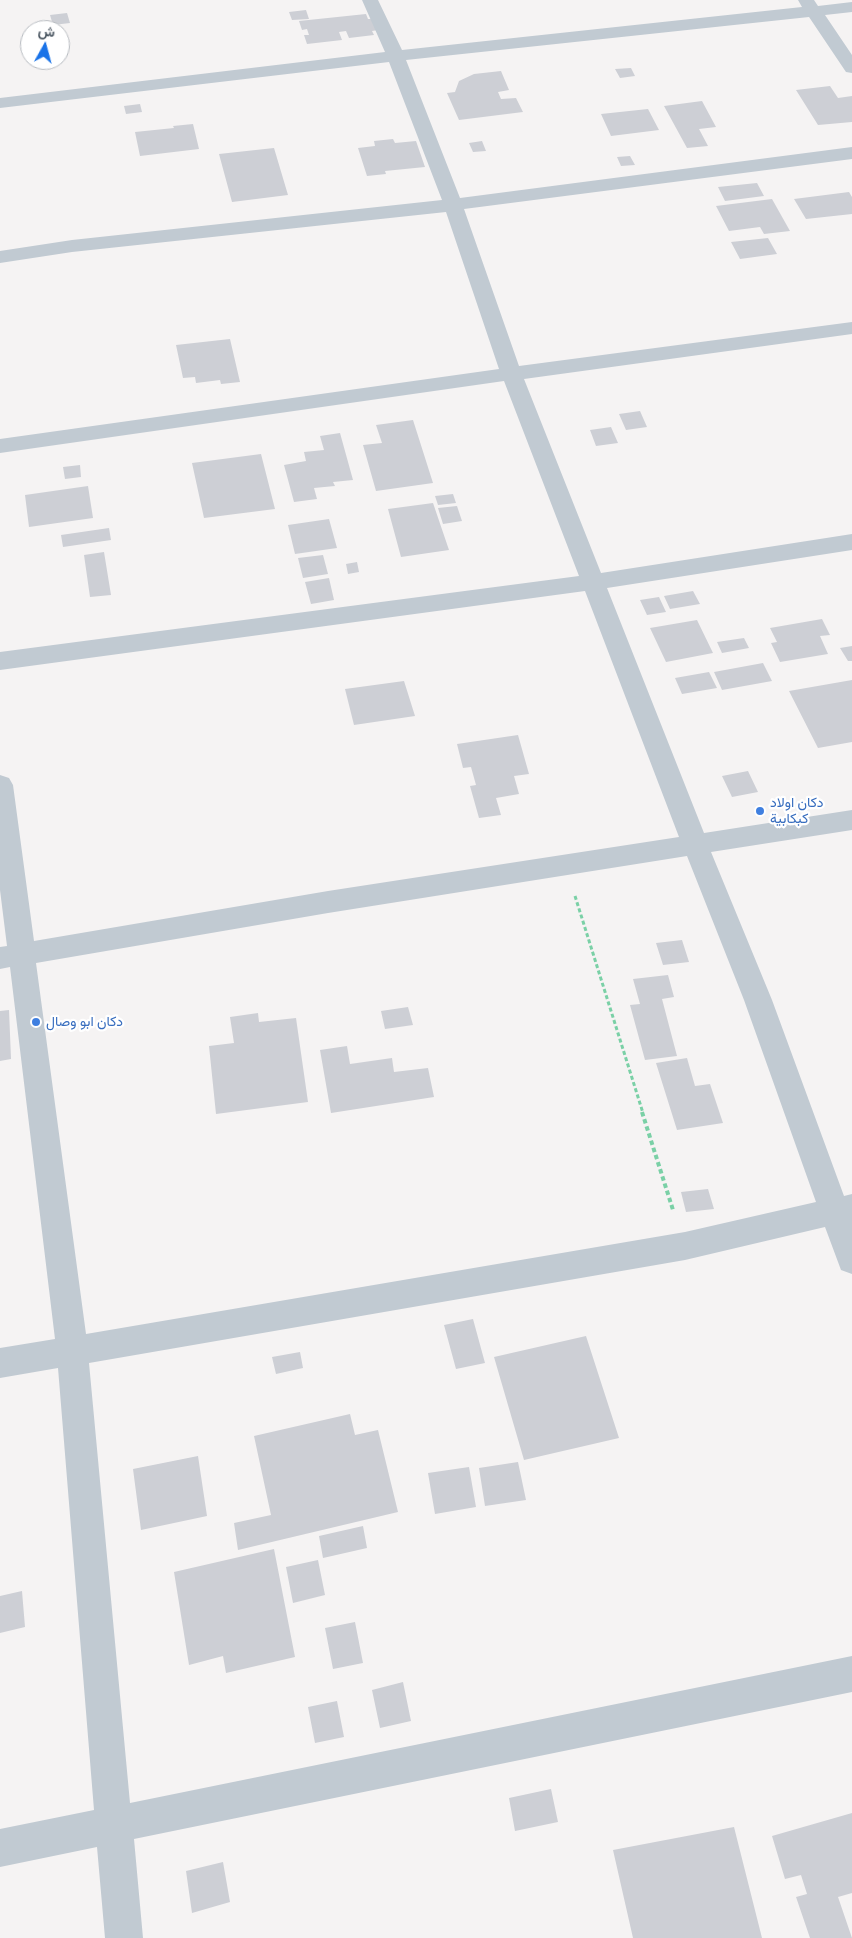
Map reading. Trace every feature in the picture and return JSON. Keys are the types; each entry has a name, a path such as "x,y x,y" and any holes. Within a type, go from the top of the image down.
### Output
{"street":[{"path":"370,0 396,56 453,205 512,375 695,844 843,1209 852,1260"},
{"path":"810,6 852,68"},
{"path":"0,103 810,6 852,8"},
{"path":"0,257 72,246 453,205 852,154"},
{"path":"0,446 512,375 688,348 852,328"},
{"path":"0,660 594,582 852,542"},
{"path":"0,785 11,956 72,1350 124,1938"},
{"path":"11,956 328,902 852,820"},
{"path":"0,1363 685,1246 843,1209"},
{"path":"0,1848 852,1674"}],"path":[{"path":"565,865 685,1246"}],"building":[{"path":"306,10 309,19 292,20 289,12"},
{"path":"67,13 69,20 52,20 50,15"},
{"path":"366,14 368,19 374,19 378,30 372,31 374,35 349,38 346,31 339,32 342,40 307,44 304,35 309,35 307,29 302,30 299,21"},
{"path":"631,68 635,76 620,78 615,69"},
{"path":"501,71 509,90 498,92 501,99 516,98 523,112 459,120 447,93 455,92 459,81 474,74"},
{"path":"830,86 838,98 852,96 852,122 818,125 796,90"},
{"path":"702,101 716,127 699,129 708,146 687,148 664,106"},
{"path":"140,104 142,112 126,114 124,106"},
{"path":"648,109 659,130 611,136 601,114"},
{"path":"193,124 199,149 140,156 135,132"},
{"path":"393,139 395,143 416,141 425,167 385,171 386,174 367,176 358,148 375,146 374,141"},
{"path":"482,141 486,151 473,152 469,143"},
{"path":"274,148 288,195 232,202 219,154"},
{"path":"630,156 635,165 621,166 617,157"},
{"path":"757,183 764,196 725,201 718,187"},
{"path":"849,192 852,197 852,214 806,219 794,199"},
{"path":"772,199 790,231 764,234 760,227 729,231 716,206"},
{"path":"768,238 777,254 740,259 731,242"},
{"path":"230,339 240,382 221,384 220,380 196,383 195,377 183,378 176,345"},
{"path":"640,411 647,427 626,430 619,414"},
{"path":"413,420 433,483 376,491 363,445 382,443 376,425"},
{"path":"611,427 618,443 596,446 590,430"},
{"path":"340,433 353,480 333,482 335,486 314,488 317,499 294,502 284,465 306,461 304,452 324,450 320,436"},
{"path":"261,454 275,509 204,518 192,463"},
{"path":"80,465 81,477 65,479 63,467"},
{"path":"88,486 93,518 29,527 25,495"},
{"path":"453,494 456,503 438,505 435,496"},
{"path":"433,503 449,550 401,557 388,509"},
{"path":"457,506 462,521 443,524 438,508"},
{"path":"329,519 337,548 295,554 288,525"},
{"path":"109,528 111,540 63,547 61,535"},
{"path":"104,552 111,595 90,597 84,555"},
{"path":"323,555 328,574 303,578 298,558"},
{"path":"357,562 359,572 348,574 346,564"},
{"path":"329,578 334,600 311,604 305,582"},
{"path":"693,591 700,604 670,609 664,596"},
{"path":"659,597 666,612 647,615 640,600"},
{"path":"822,619 830,635 820,636 828,654 780,662 771,643 777,642 770,628"},
{"path":"697,620 713,653 666,662 650,628"},
{"path":"744,638 749,648 722,653 717,642"},
{"path":"852,646 852,661 848,661 840,648"},
{"path":"763,663 772,681 722,690 714,672"},
{"path":"709,672 717,688 682,694 675,678"},
{"path":"852,680 852,742 818,748 789,691"},
{"path":"404,681 415,716 354,725 345,689"},
{"path":"518,735 529,774 514,776 519,794 496,798 501,815 479,818 470,786 476,785 471,767 463,768 457,744"},
{"path":"748,771 758,792 732,797 722,776"},
{"path":"682,940 689,962 663,965 656,943"},
{"path":"668,975 674,997 662,999 677,1056 645,1060 630,1005 640,1004 633,979"},
{"path":"408,1007 413,1025 385,1029 381,1011"},
{"path":"9,1010 11,1059 0,1061 0,1011"},
{"path":"258,1013 259,1022 296,1018 308,1102 216,1114 209,1046 234,1043 230,1017"},
{"path":"347,1046 350,1064 392,1058 394,1072 428,1068 434,1097 331,1113 320,1050"},
{"path":"687,1058 695,1086 710,1084 723,1123 677,1130 656,1063"},
{"path":"708,1189 714,1209 686,1212 681,1192"},
{"path":"473,1319 485,1363 456,1369 444,1325"},
{"path":"586,1336 619,1438 524,1460 494,1357"},
{"path":"300,1352 303,1368 276,1374 272,1357"},
{"path":"350,1414 355,1435 378,1430 398,1512 238,1550 234,1523 271,1515 254,1436"},
{"path":"198,1456 207,1516 141,1530 133,1469"},
{"path":"518,1462 526,1500 485,1506 479,1468"},
{"path":"469,1467 476,1507 435,1514 428,1473"},
{"path":"363,1526 367,1548 323,1558 319,1536"},
{"path":"274,1549 295,1657 226,1673 223,1656 189,1665 174,1572"},
{"path":"318,1560 325,1595 293,1603 286,1567"},
{"path":"22,1591 25,1627 0,1633 0,1596"},
{"path":"355,1622 363,1663 333,1669 325,1628"},
{"path":"403,1682 411,1721 380,1728 372,1690"},
{"path":"337,1701 344,1737 315,1743 308,1707"},
{"path":"551,1789 558,1822 515,1831 509,1798"},
{"path":"852,1813 852,1893 838,1897 852,1938 810,1938 796,1897 807,1894 801,1875 785,1879 772,1836"},
{"path":"734,1827 762,1938 633,1938 613,1850"},
{"path":"223,1862 230,1902 192,1913 186,1871"}],"place":[{"name":"دكان اولاد كبكابية","path":"760,811"},
{"name":"دكان ابو وصال","path":"36,1022"}]}
